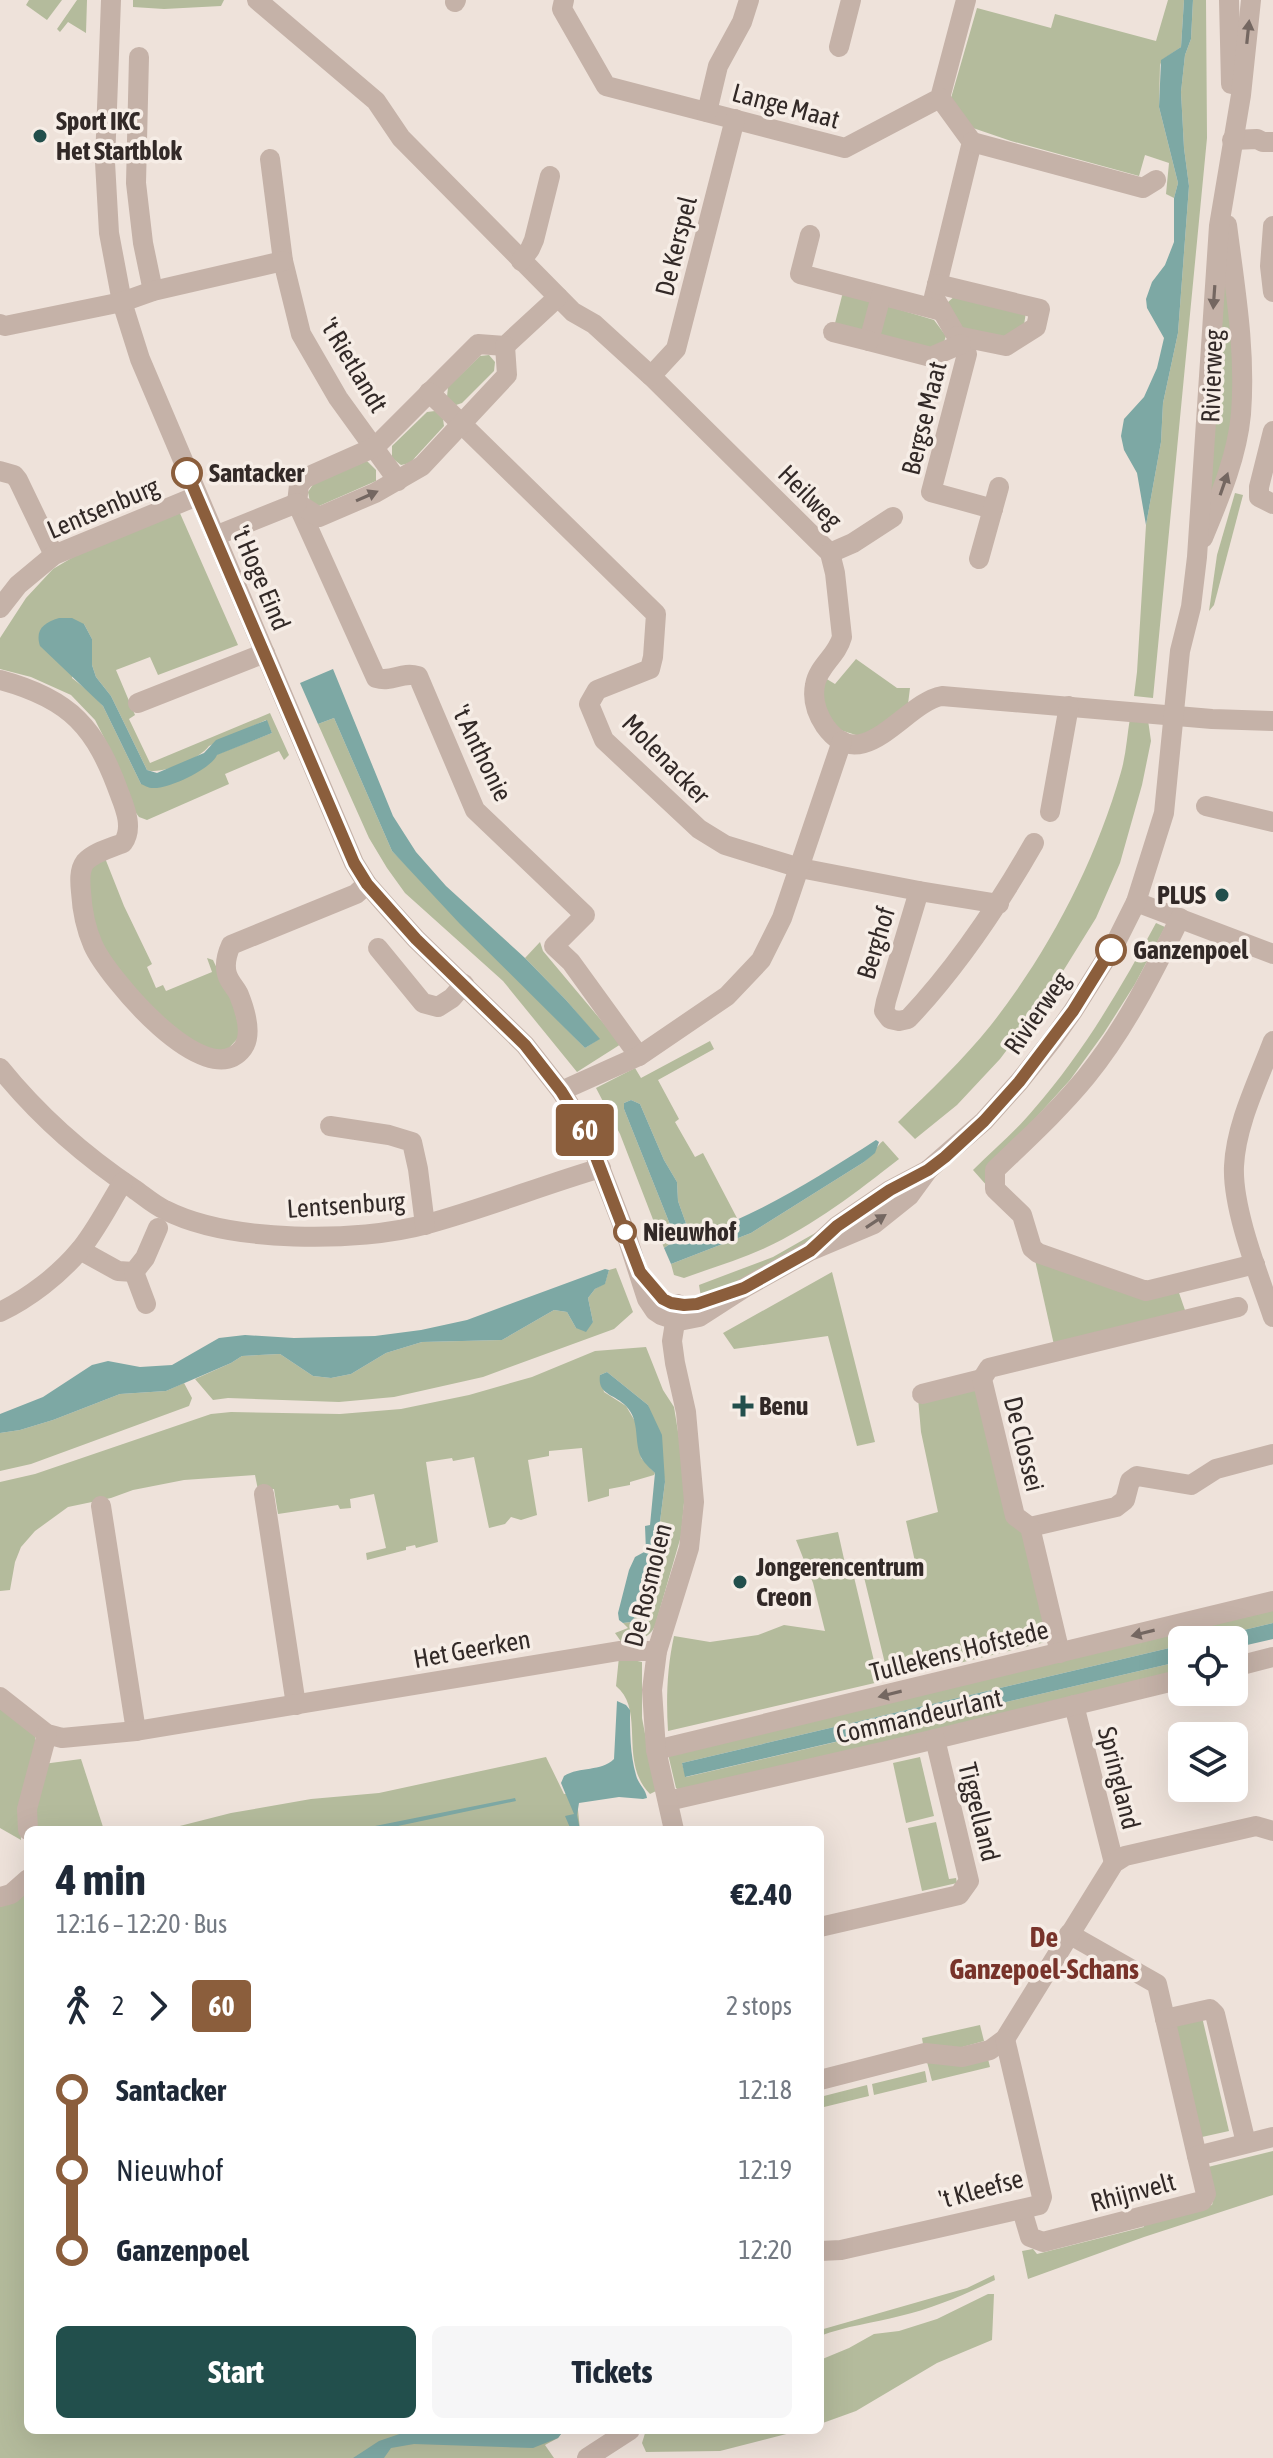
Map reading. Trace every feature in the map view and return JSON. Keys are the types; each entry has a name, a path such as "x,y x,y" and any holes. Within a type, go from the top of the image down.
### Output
{"street":[{"name":"'t Hoge Eind","path":"111,0 105,162 108,221 122,302 140,359 354,863 367,884 416,939 525,1045 561,1091 586,1131 651,1306 661,1315 676,1312"},
{"name":"Heilweg","path":"257,0 376,101 401,138 521,261 573,312 600,328 651,376 830,553 837,583 842,637 840,647 817,676 814,700 820,718 833,736 842,741"},
{"name":"Lange Maat","path":"564,0 562,9 606,86 845,148 940,98"},
{"path":"707,112 718,66 742,22 749,0"},
{"path":"839,47 851,0"},
{"path":"966,0 940,98 972,142 1143,188 1156,180"},
{"name":"Rivierweg","path":"1229,0 1234,130"},
{"name":"Rivierweg","path":"676,1312 685,1321 699,1317 810,1251 837,1226 890,1190 928,1170 984,1121 1019,1082 1073,1011 1115,944 1136,902 1164,813 1179,780 1181,716 1192,661 1191,607 1219,226 1241,95 1251,0"},
{"path":"139,57 136,183 143,243 153,291"},
{"path":"107,102 138,102"},
{"name":"De Kerspel","path":"651,376 676,349 735,119"},
{"path":"1234,130 1263,142 1273,142"},
{"name":"Bergse Maat","path":"972,142 934,297 967,354 931,492 993,509"},
{"name":"'t Rietlandt","path":"270,159 283,261 301,334 338,398 375,447"},
{"path":"521,261 534,240 550,176"},
{"name":"Rivierweg","path":"1197,557 1228,474 1240,417 1242,357 1225,192"},
{"path":"1273,226 1270,266 1273,292"},
{"path":"810,235 800,274 942,311"},
{"path":"0,324 5,326 46,319 283,261"},
{"name":"Bergse Maat","path":"833,332 931,357 959,340 1006,346 1036,327 1040,309 937,284"},
{"path":"869,341 881,296"},
{"path":"297,503 299,485 305,478 375,447 478,344 505,346 558,297"},
{"path":"297,503 319,517 398,481 422,466 507,375 505,346"},
{"path":"429,392 462,424"},
{"name":"Molenacker","path":"462,424 656,614 650,669 597,690 589,704 604,740 699,829 725,845 800,868 919,891"},
{"path":"1273,431 1259,497 1273,504"},
{"path":"375,447 398,481"},
{"path":"0,471 14,475 18,480 54,555"},
{"path":"979,559 999,487"},
{"name":"Lentsenburg","path":"0,608 18,585 54,555 197,496"},
{"path":"215,536 297,503"},
{"name":"'t Anthonie","path":"297,503 376,678 386,681 408,673 418,676 475,810 585,915 554,946 571,962 639,1056"},
{"path":"830,553 853,543 893,517"},
{"path":"138,703 265,653"},
{"path":"0,680 24,686 72,713 94,737 109,765 125,808 129,831 123,843 95,854 81,869 86,924 94,947 126,992 173,1037 197,1054 214,1061 230,1058 242,1049 248,1035 239,995 227,974 226,958 231,945 356,894 367,884"},
{"path":"561,1091 639,1056 727,996 761,960 782,918 842,741 863,743 886,733 919,705 934,697 1273,721"},
{"path":"1050,812 1069,706"},
{"path":"1206,806 1273,822"},
{"name":"Berghof","path":"999,904 919,891 886,1001 884,1011 890,1019 908,1019 954,966 999,904 1034,843"},
{"path":"1136,902 1273,954"},
{"path":"1180,918 1152,975 1114,1039 1055,1113 995,1170 995,1189 1022,1215 1032,1248 1038,1253 1146,1291 1255,1264"},
{"path":"378,948 423,1003 438,1007 452,998 464,984"},
{"path":"1273,1041 1239,1134 1234,1167 1236,1195 1255,1264 1268,1286 1273,1317"},
{"name":"Lentsenburg","path":"0,1068 27,1101 93,1161 165,1210 204,1224 278,1237 351,1236 425,1225 601,1168"},
{"path":"330,1126 389,1135 412,1142 425,1225"},
{"path":"0,1312 56,1274 80,1250 123,1182"},
{"path":"134,1272 145,1258 158,1228"},
{"path":"80,1250 118,1271 134,1272"},
{"path":"134,1272 146,1304"},
{"path":"1184,1281 1195,1317"},
{"name":"De Clossei","path":"922,1394 982,1379 989,1368 1238,1307"},
{"name":"De Rosmolen","path":"673,1826 656,1750 652,1690 657,1651 689,1548 694,1502 686,1412 673,1351 676,1312"},
{"name":"De Clossei","path":"982,1379 1015,1516 1030,1527 1060,1653"},
{"path":"1030,1527 1116,1507 1125,1500 1130,1481 1137,1476 1191,1485 1216,1469 1273,1454"},
{"path":"264,1494 296,1705"},
{"path":"101,1506 136,1731"},
{"name":"Tullekens Hofstede","path":"656,1750 1273,1601"},
{"name":"Het Geerken","path":"47,1734 62,1738 136,1731 619,1651 657,1651"},
{"path":"1248,1663 1273,1657"},
{"name":"Commandeurlant","path":"668,1801 1168,1682"},
{"path":"0,1697 47,1734 27,1809 28,1826"},
{"name":"Springland","path":"1074,1705 1114,1863"},
{"name":"Tiggelland","path":"824,1926 959,1895 969,1881 935,1739"},
{"path":"824,2079 925,2053 962,2057 990,2050 1005,2039 1114,1863 1125,1856 1256,1826 1273,1831"},
{"path":"0,1897 11,1894 24,1883"},
{"path":"1069,1934 1157,1984 1197,2156"},
{"path":"1165,2019 1210,2009 1215,2014 1246,2143"},
{"name":"'t Kleefse","path":"824,2251 841,2250 1039,2205 1042,2197 1005,2039"},
{"name":"Rhijnvelt","path":"1022,2210 1030,2237 1043,2242 1202,2201 1206,2194 1197,2156 1273,2137"},
{"path":"587,2458 624,2434"}],"green space":[{"path":"29,0 62,0 47,20 26,5"},
{"path":"77,0 87,0 86,33 68,22 60,32 57,29"},
{"path":"133,0 224,0 221,6 164,9 133,7"},
{"path":"1168,0 1184,0 1181,47 1162,60 1160,65 1159,107 1178,183 1174,198 1166,194 1169,163 1145,155 1139,176 1011,141 973,128 951,98 977,8 1051,28 1055,14 1156,41"},
{"path":"1193,0 1206,0 1207,138 1153,698 1134,696 1146,525 1161,442 1163,403 1178,333 1189,186 1181,92 1185,55 1191,39"},
{"path":"1222,224 1238,417 1198,545"},
{"path":"843,292 873,300 865,334 834,327"},
{"path":"956,295 1026,312 1024,325 1001,339 963,330 947,303"},
{"path":"884,305 934,320 946,336 943,345 934,350 877,336"},
{"path":"489,355 495,362 494,371 462,403 456,405 447,397 448,387 480,356"},
{"path":"435,411 443,419 444,426 410,463 401,465 392,458 392,446 427,412"},
{"path":"367,461 376,470 376,481 319,506 310,502 308,492 314,483"},
{"path":"1235,493 1243,495 1214,605 1209,611 1217,555"},
{"path":"179,511 238,645 158,675 150,657 116,670 135,715 129,719 150,763 270,713 289,755 284,760 279,751 225,774 229,784 147,820 139,817 95,720 71,695 31,677 0,669 0,638 26,598 53,569 80,553","holes":["84,624 92,639 92,665 96,677 111,696 147,770 180,765 209,746 266,720 272,733 141,784 103,706 72,678"]},
{"path":"856,659 897,688 910,688 908,704 889,722 859,736 837,729 822,703 825,678 835,684"},
{"path":"334,718 392,851 585,1048 599,1039 525,958 540,942 543,951 621,1044 577,1072 503,981 405,893 369,838 318,724"},
{"path":"1130,718 1148,720 1151,741 1120,863 1096,918 1047,997 1000,1059 957,1105 915,1139 898,1122 958,1063 991,1025 1032,967 1068,905 1110,806 1123,766"},
{"path":"105,858 152,964 147,967 156,988 163,985 166,991 212,972 207,958 213,960 232,1000 241,1035 226,1051 202,1048 175,1028 142,997 103,948 92,918 89,884 90,867"},
{"path":"1156,923 1165,927 1135,984 1104,1033 1070,1080 1032,1122 988,1187 973,1170 1012,1133 1052,1088 1115,996"},
{"path":"710,1041 714,1049 658,1080 679,1119 675,1122 695,1157 703,1153 738,1220 699,1235 688,1229 678,1201 677,1182 640,1104 631,1100 624,1103 673,1232 670,1244 664,1248 620,1134 596,1088 635,1068 641,1078"},
{"path":"883,1141 899,1159 818,1219 745,1256 684,1278 674,1275 671,1264 751,1233 864,1162"},
{"path":"817,1232 814,1241 745,1279 701,1297 699,1285 773,1257"},
{"path":"1035,1260 1178,1290 1186,1313 1054,1345"},
{"path":"616,1268 633,1312 614,1329 483,1377 394,1397 339,1402 213,1400 195,1379 242,1356 280,1354 313,1376 331,1378 351,1374 386,1353 422,1342 502,1340 554,1310 567,1312 576,1328 593,1322 588,1298 605,1283 609,1270"},
{"path":"832,1272 875,1442 857,1446 828,1336 734,1349 723,1333"},
{"path":"646,1347 663,1390 674,1407 686,1481 681,1536 655,1626 642,1639 622,1643 615,1633 628,1628 623,1623 631,1622 637,1614 655,1561 665,1482 648,1405 607,1372 600,1375 604,1392 626,1406 636,1423 641,1458 655,1473 630,1482 630,1485 609,1489 609,1496 588,1502 582,1448 549,1451 549,1456 528,1460 537,1515 521,1520 511,1517 505,1524 489,1528 474,1457 426,1462 438,1542 416,1548 415,1545 406,1547 406,1550 367,1560 366,1553 386,1548 374,1494 350,1499 351,1508 340,1509 338,1505 278,1514 274,1489 258,1490 255,1475 184,1480 68,1507 35,1531 21,1547 10,1590 0,1591 0,1482 35,1474 211,1414 340,1414 401,1409 469,1395 532,1377 595,1351"},
{"path":"184,1383 192,1398 189,1406 31,1464 0,1471 0,1433 53,1420 120,1394 166,1391"},
{"path":"974,1387 1023,1532 1050,1641 889,1680 863,1573 916,1566 906,1521 938,1512 921,1432 918,1398"},
{"path":"838,1532 848,1577 854,1577 879,1682 668,1731 668,1684 674,1636 710,1642 758,1635 784,1625 825,1631 813,1583 796,1540"},
{"path":"1273,1608 1273,1623 1248,1629 1248,1626 1198,1626"},
{"path":"1168,1633 1168,1648 682,1763 686,1777 1168,1664 1168,1676 681,1792 676,1788 668,1754"},
{"path":"619,1657 642,1662 642,1718 656,1791 650,1794 635,1767 629,1708 625,1696 616,1686"},
{"path":"0,1704 35,1733 36,1750 20,1806 21,1840 0,1828"},
{"path":"546,1757 564,1794 570,1793 578,1810 580,1826 180,1826 231,1813 311,1799 379,1793"},
{"path":"920,1757 934,1816 906,1823 893,1763"},
{"path":"81,1759 103,1826 35,1826 43,1764"},
{"path":"936,1822 949,1879 956,1878 957,1883 922,1891 908,1828"},
{"path":"24,1895 24,2434 561,2434 545,2445 554,2458 0,2458 0,1907"},
{"path":"1202,2017 1229,2131 1202,2137 1175,2023"},
{"path":"980,2025 984,2041 959,2048 923,2044 922,2038"},
{"path":"987,2055 990,2067 932,2081 926,2058"},
{"path":"925,2071 927,2082 874,2095 872,2084"},
{"path":"867,2085 869,2096 824,2107 824,2096"},
{"path":"1273,2151 1273,2195 1028,2279 1022,2251 1033,2249 1037,2254 1144,2227 1143,2221 1212,2205 1214,2197 1208,2167"},
{"path":"994,2275 995,2280 937,2305 824,2335 824,2329 967,2288"},
{"path":"988,2294 994,2294 992,2340 937,2363 856,2411 824,2423 824,2358 874,2334 899,2331 937,2319"},
{"path":"645,2434 786,2434 720,2451 646,2452 642,2443"}],"water":[{"path":"1184,0 1193,0 1191,39 1185,55 1181,92 1189,186 1178,333 1163,403 1161,442 1146,525 1137,473 1124,450 1121,436 1124,419 1144,397 1157,368 1164,338 1147,308 1146,299 1174,242 1174,198 1178,183 1159,107 1161,60 1181,47"},
{"path":"59,618 72,618 84,624 92,639 92,665 96,677 111,696 147,770 157,773 204,753 216,740 267,720 272,733 217,755 207,766 179,782 153,788 141,784 103,706 40,646 42,628"},
{"path":"333,669 393,816 416,852 446,886 525,958 600,1039 585,1048 460,924 392,851 334,718 318,724 300,683"},
{"path":"631,1100 640,1104 677,1182 678,1201 688,1229 699,1235 768,1205 876,1140 879,1142 875,1153 864,1162 751,1233 671,1264 664,1248 670,1244 673,1232 624,1109 624,1103"},
{"path":"609,1270 605,1284 595,1289 588,1298 593,1322 586,1332 576,1328 567,1312 554,1310 502,1340 422,1342 386,1353 351,1374 331,1378 313,1376 280,1354 242,1356 166,1391 120,1394 53,1420 0,1433 0,1414 43,1397 92,1365 108,1361 140,1367 172,1365 219,1338 245,1335 294,1338 375,1336 421,1330 467,1320"},
{"path":"607,1372 648,1405 662,1435 665,1482 655,1561 637,1614 631,1622 623,1623 618,1613 629,1570 635,1557 646,1551 645,1526 650,1525 655,1473 639,1453 631,1412 601,1387 600,1375"},
{"path":"1273,1623 1273,1639 1248,1645 1248,1629"},
{"path":"1168,1648 1168,1664 685,1777 682,1763"},
{"path":"617,1701 630,1710 634,1767 647,1798 619,1797 579,1803 579,1826 569,1826 565,1816 574,1814 561,1783 564,1776 603,1766 614,1759"},
{"path":"515,1798 516,1801 398,1826 375,1826"},
{"path":"399,2434 561,2434 533,2448 414,2444 391,2448 384,2458 353,2458 379,2441"}],"bus line":[{"name":"60","path":"187,473 354,863 367,884 416,939 525,1045 561,1091 586,1131 640,1272 665,1300 691,1305 744,1288 810,1251 837,1226 945,1157 984,1121 1019,1082 1073,1011 1111,950"}],"place":[{"name":"Sport IKC Het Startblok","path":"40,136"},
{"name":"Santacker","path":"187,473"},
{"name":"PLUS","path":"1222,895"},
{"name":"Ganzenpoel","path":"1111,950"},
{"name":"Nieuwhof","path":"625,1232"},
{"name":"Benu","path":"743,1406"},
{"name":"Jongerencentrum Creon","path":"740,1582"}],"district":[{"name":"De Ganzepoel-Schans","path":"1044,1953"}]}
